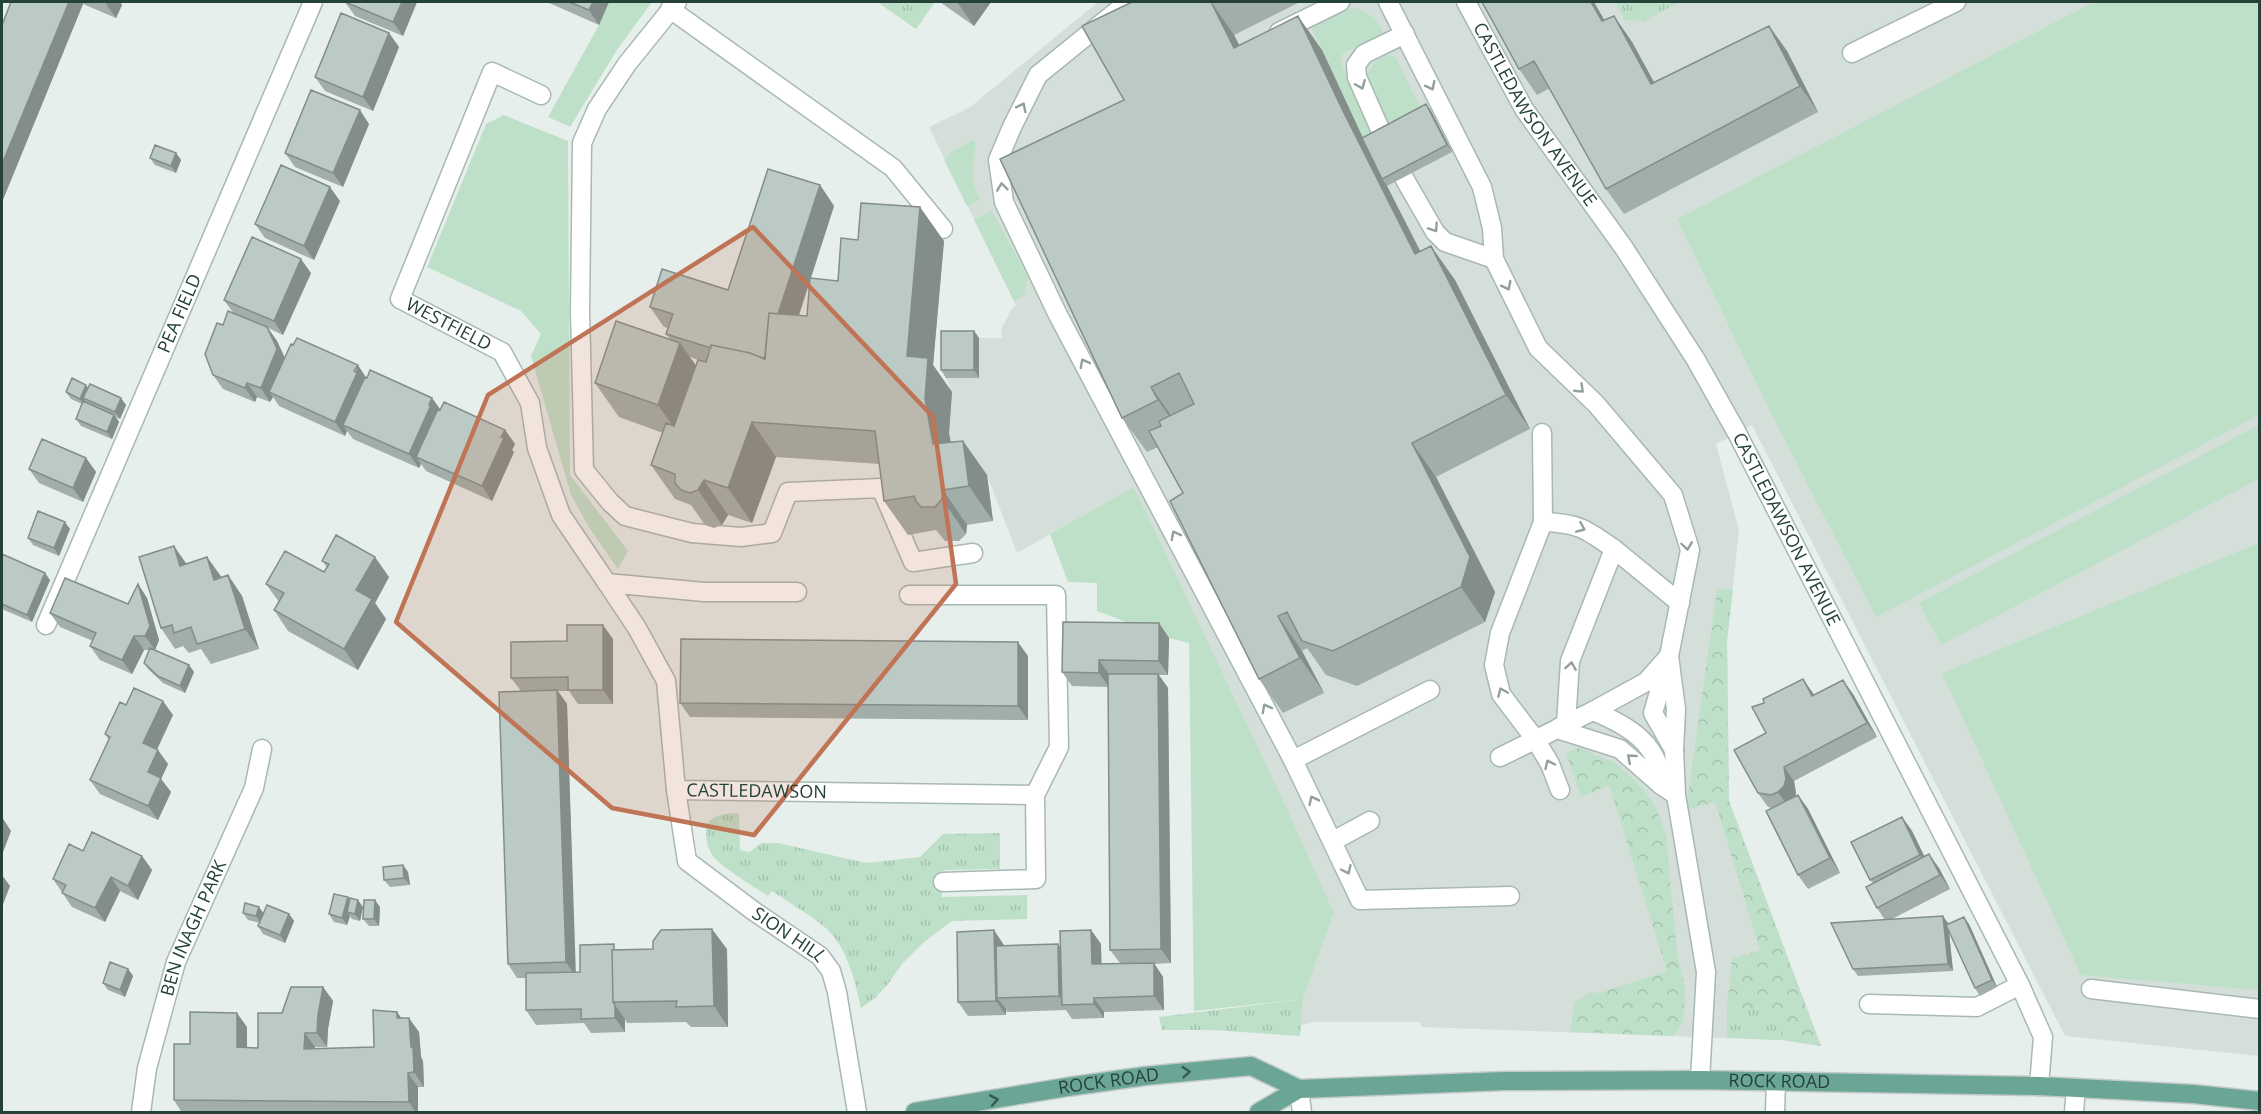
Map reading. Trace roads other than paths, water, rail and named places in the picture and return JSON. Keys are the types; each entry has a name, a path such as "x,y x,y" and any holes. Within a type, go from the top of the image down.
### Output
{"main road":[{"name":"ROCK ROAD","path":"915,1113 1067,1086 1251,1066 1299,1089 1505,1081 1700,1080 2039,1086 2193,1094 2259,1101"},
{"name":"ROCK ROAD","path":"1259,1113 1299,1089"}],"street":[{"name":"PEA FIELD","path":"46,625 314,2"},
{"path":"1128,2 1038,75 998,160 1004,202 1058,315 1293,760 1360,900 1510,896"},
{"path":"1262,40 1340,2"},
{"path":"1388,2 1482,187 1492,228 1494,259 1538,348 1596,404 1673,495 1690,550 1669,656 1676,710 1674,750 1668,790"},
{"name":"CASTLEDAWSON AVENUE","path":"1466,2 1524,109 1624,248 1696,360 1731,423 2020,985 2043,1037 2039,1086"},
{"path":"1852,52 1956,2"},
{"path":"943,229 893,168 674,5 627,64 603,100 582,143 580,312 584,470 610,502 625,516 692,533 741,537 772,533 788,492 881,488 913,562 973,553"},
{"path":"1383,136 1357,78 1356,64 1364,54 1405,34"},
{"name":"WESTFIELD","path":"541,95 492,72 400,299 502,352 530,403 537,448 561,515 607,583"},
{"path":"998,160 1027,147"},
{"path":"1404,178 1435,232 1445,242 1494,259"},
{"path":"1542,432 1543,522 1500,633 1494,665 1501,694 1535,739 1550,764 1560,790"},
{"path":"1543,522 1568,523 1589,531 1680,603"},
{"path":"1562,726 1570,662 1614,549"},
{"path":"607,583 704,592 797,592"},
{"name":"CASTLEDAWSON","path":"607,583 637,628 666,681 676,790 1035,795"},
{"path":"909,595 1056,595 1059,747 1035,795 1036,879 943,882"},
{"path":"1500,757 1646,682 1669,656"},
{"path":"1293,760 1430,690"},
{"path":"1593,711 1617,721 1651,747 1668,790 1706,972 1700,1080"},
{"path":"1562,726 1620,749 1668,790"},
{"name":"BEN INAGH PARK","path":"141,1113 147,1068 176,962 254,788 262,749"},
{"name":"SION HILL","path":"676,790 687,861 755,912 820,956 831,971 837,993 857,1113"},
{"path":"1333,841 1370,821"},
{"path":"1869,1004 1977,1007 2020,985"},
{"path":"2091,989 2259,1009"},
{"path":"1775,1113 1776,1082"},
{"path":"2074,1113 2076,1088"},
{"path":"1299,1089 1302,1113"}]}
